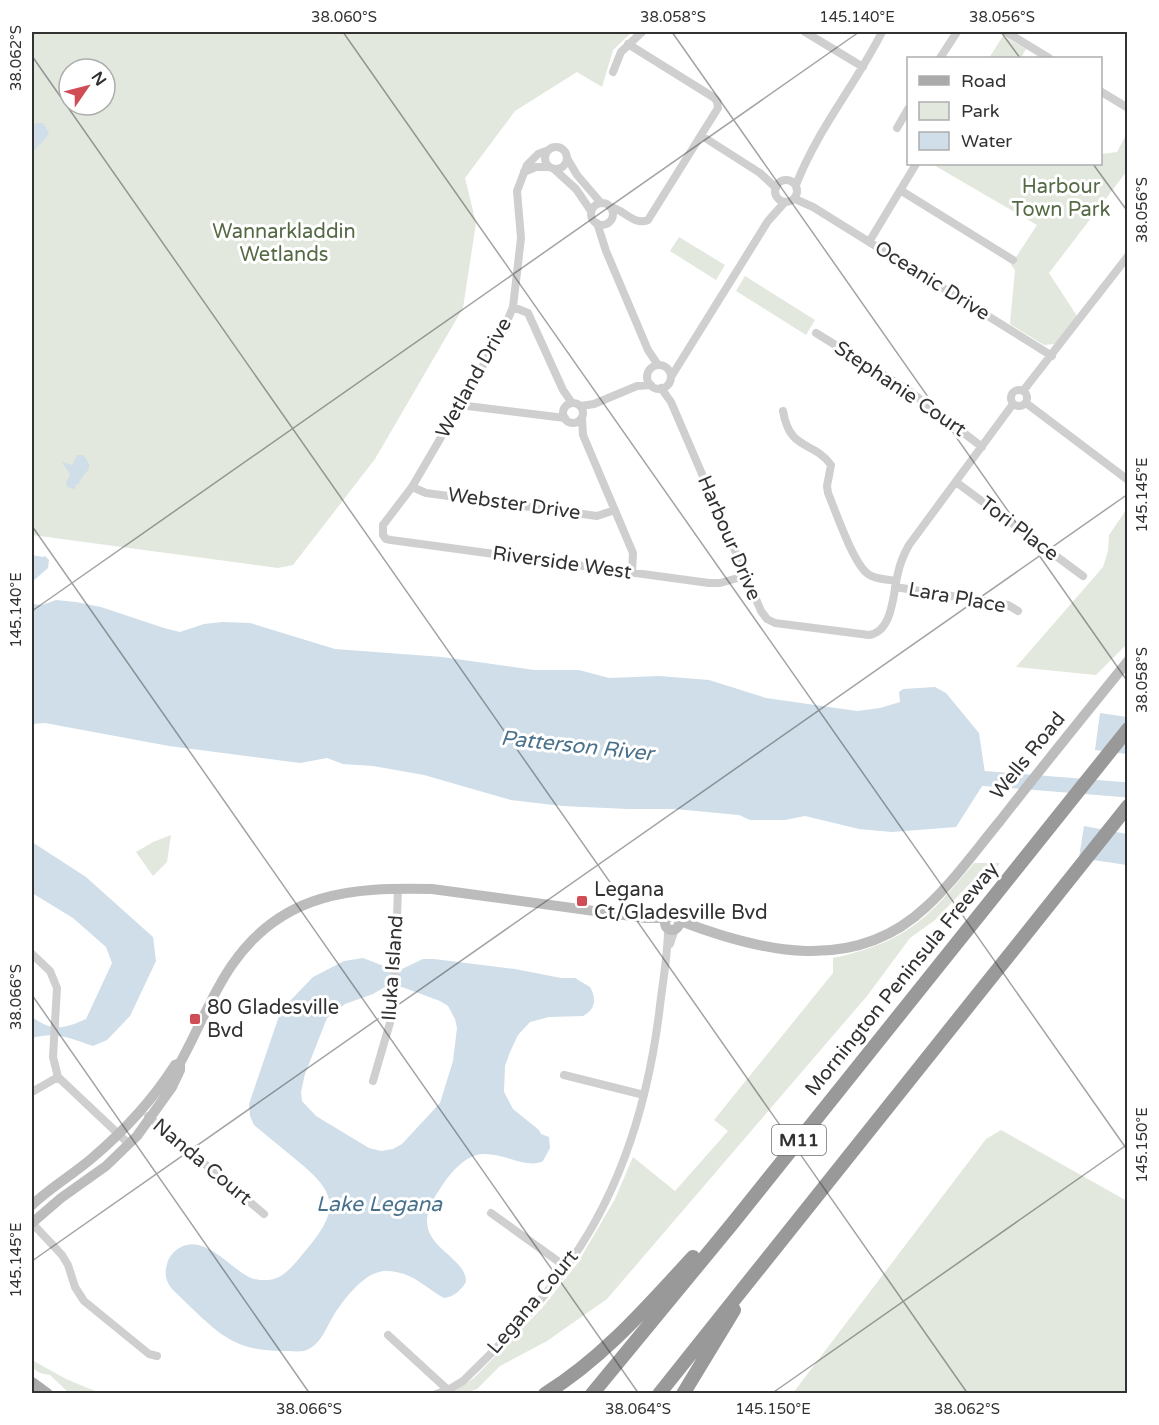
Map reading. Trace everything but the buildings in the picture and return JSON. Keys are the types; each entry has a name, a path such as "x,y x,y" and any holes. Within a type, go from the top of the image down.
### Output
{"highway":[{"name":"Mornington Peninsula Freeway","path":"592,1394 732,1224 1128,729"},
{"name":"M11","path":"659,1394 1128,806"},
{"path":"545,1394 584,1367 632,1323 701,1249 732,1224"},
{"path":"683,1394 759,1267"}],"main road":[{"name":"Wells Road","path":"672,925 698,928 768,948 790,951 824,952 859,945 891,933 924,909 957,875 1128,661"},
{"path":"32,1223 61,1198 98,1173 129,1144 151,1119 175,1080 180,1070 180,1063 231,965 274,922 307,903 328,896 356,891 398,888 432,889 646,918 672,925"},
{"path":"32,1204 92,1158 141,1111 175,1065 180,1063"},
{"path":"32,1383 47,1394"}],"street":[{"path":"613,72 620,54 642,32"},
{"path":"805,32 863,67"},
{"path":"545,417 594,404 637,386 651,385 661,388 670,380 768,221 796,192 805,161 882,32"},
{"path":"941,57 957,32"},
{"path":"1006,32 1047,57"},
{"path":"524,172 534,157 552,147 560,147 565,151 585,186 602,202 624,212 631,218 642,222 648,220 718,108 717,101 628,45"},
{"path":"1102,92 1128,108"},
{"path":"897,128 907,112"},
{"path":"702,136 760,173 784,180"},
{"path":"546,151 545,161 576,189 597,223 602,225 631,218"},
{"path":"524,172 535,168 562,167 567,158"},
{"path":"768,221 776,192 784,180 805,161"},
{"path":"869,242 915,165"},
{"name":"Wetland Drive","path":"382,532 382,525 412,487 503,331 513,307 521,238 517,191 524,172"},
{"path":"760,173 785,202"},
{"name":"Oceanic Drive","path":"784,180 791,181 796,192 813,207 1052,356"},
{"path":"900,190 1013,260"},
{"path":"591,211 594,206 602,202"},
{"path":"603,237 613,212 610,207"},
{"path":"597,223 606,251 655,368 651,385"},
{"path":"1023,391 1128,256"},
{"path":"513,307 528,313 563,390 575,409 583,435 633,553 632,572"},
{"name":"Stephanie Court","path":"816,333 908,390 982,447"},
{"path":"637,386 655,368 681,360"},
{"name":"Harbour Drive","path":"655,368 670,380 671,402"},
{"name":"Harbour Drive","path":"661,388 671,402 763,615 771,622 869,635 879,631 886,621 903,557 909,546 1014,404"},
{"path":"1023,391 1027,395 1026,403 1020,406 1014,404 1013,394 1023,391"},
{"path":"1026,403 1128,480"},
{"path":"459,405 565,418 573,423 583,435"},
{"path":"565,418 575,409"},
{"path":"573,423 575,409"},
{"name":"Lara Place","path":"783,411 786,426 792,437 831,465 828,493 856,557 868,574 896,584 1008,605 1018,611"},
{"name":"Tori Place","path":"956,482 1083,576"},
{"name":"Webster Drive","path":"412,487 426,492 597,516 615,510"},
{"name":"Riverside West","path":"382,532 386,539 391,540 720,584 745,576"},
{"name":"Iluka Island","path":"373,1081 390,1027 396,987 398,888"},
{"name":"Legana Court","path":"436,1394 463,1381 489,1356 541,1300 594,1226 629,1149 644,1095 654,1050 672,925"},
{"path":"32,954 50,971 55,980 57,998 53,1057 58,1077 129,1144"},
{"path":"564,1075 644,1095"},
{"path":"32,1092 58,1077"},
{"name":"Nanda Court","path":"141,1111 264,1214"},
{"path":"491,1213 566,1268"},
{"path":"32,1223 62,1255 75,1287 88,1306 149,1354 157,1356"},
{"path":"388,1335 448,1390"}],"green space":[{"name":"Wannarkladdin Wetlands","path":"32,32 632,32 613,50 602,87 577,72 515,111 465,178 476,223 463,308 375,459 293,565 278,568 32,535"},
{"path":"1003,36 1026,49 1022,57 990,57"},
{"name":"Harbour Town Park","path":"1127,133 1127,171 1049,273 1077,316 1055,344 1044,345 1010,324 1015,270 1011,265 1037,225 934,165 1102,165 1102,154 1117,152"},
{"path":"679,237 725,265 716,280 670,251"},
{"path":"745,276 815,320 806,335 736,291"},
{"path":"1126,510 1127,644 1096,675 1016,667 1103,567 1108,551 1109,535"},
{"path":"171,835 167,862 153,876 136,852"},
{"path":"974,863 1000,863 998,866 982,871 935,920 910,938 867,996 607,1299 547,1341 500,1366 477,1389 465,1393 451,1393 474,1378 542,1308 577,1264 615,1199 633,1157 675,1191 728,1131 714,1120 833,973 833,958 858,952 898,936 943,899"},
{"path":"1001,1130 1127,1201 1127,1393 793,1393 986,1139"},
{"path":"32,1360 66,1379 100,1393 69,1393 50,1375 32,1368"}],"water":[{"path":"43,123 49,133 32,155 32,125"},
{"path":"77,455 83,455 89,467 79,484 76,484 75,489 68,488 66,483 70,474 62,462 72,465"},
{"path":"32,555 45,556 49,560 48,568 32,582"},
{"path":"56,600 101,607 180,632 204,624 250,623 335,649 442,657 534,670 579,670 609,678 659,676 709,680 766,698 857,711 900,702 899,692 903,689 935,687 946,693 979,733 986,780 956,827 892,832 859,829 805,816 785,820 750,820 739,815 675,809 562,806 511,800 424,775 373,766 343,764 327,758 300,763 169,746 45,723 32,724 32,604 42,605"},
{"path":"1100,713 1127,717 1127,754 1095,750"},
{"path":"1084,826 1127,834 1127,865 1079,858"},
{"path":"32,842 86,877 153,937 156,961 130,1016 107,1040 93,1046 56,1035 32,1038 32,1017 52,1027 64,1027 86,1019 112,963 106,947 73,918 32,893"},
{"name":"Lake Legana","path":"363,958 389,968 402,969 423,959 434,959 515,969 561,978 575,978 590,987 594,996 594,1004 583,1016 549,1017 530,1022 518,1035 505,1066 504,1092 513,1109 541,1134 549,1137 550,1148 543,1161 530,1163 494,1155 476,1155 452,1172 431,1205 427,1219 429,1231 434,1240 464,1273 466,1282 459,1290 444,1298 404,1274 379,1272 364,1280 351,1292 335,1313 323,1335 310,1348 295,1351 249,1347 231,1340 216,1330 172,1289 166,1278 167,1264 172,1254 181,1247 190,1244 199,1245 251,1278 273,1279 284,1274 294,1265 317,1237 324,1225 330,1204 322,1185 313,1174 254,1125 250,1116 249,1104 279,1016 313,977 344,961","holes":["385,987 402,987 448,1006 457,1028 453,1061 440,1103 402,1144 393,1149 381,1151 369,1148 316,1116 302,1101 301,1092 305,1074 327,1018 345,1004"]}],"waterway":[{"name":"Patterson River","path":"966,777 1128,790"}],"place":[{"name":"Legana Ct/Gladesville Bvd","path":"582,901"},
{"name":"80 Gladesville Bvd","path":"195,1019"}]}
